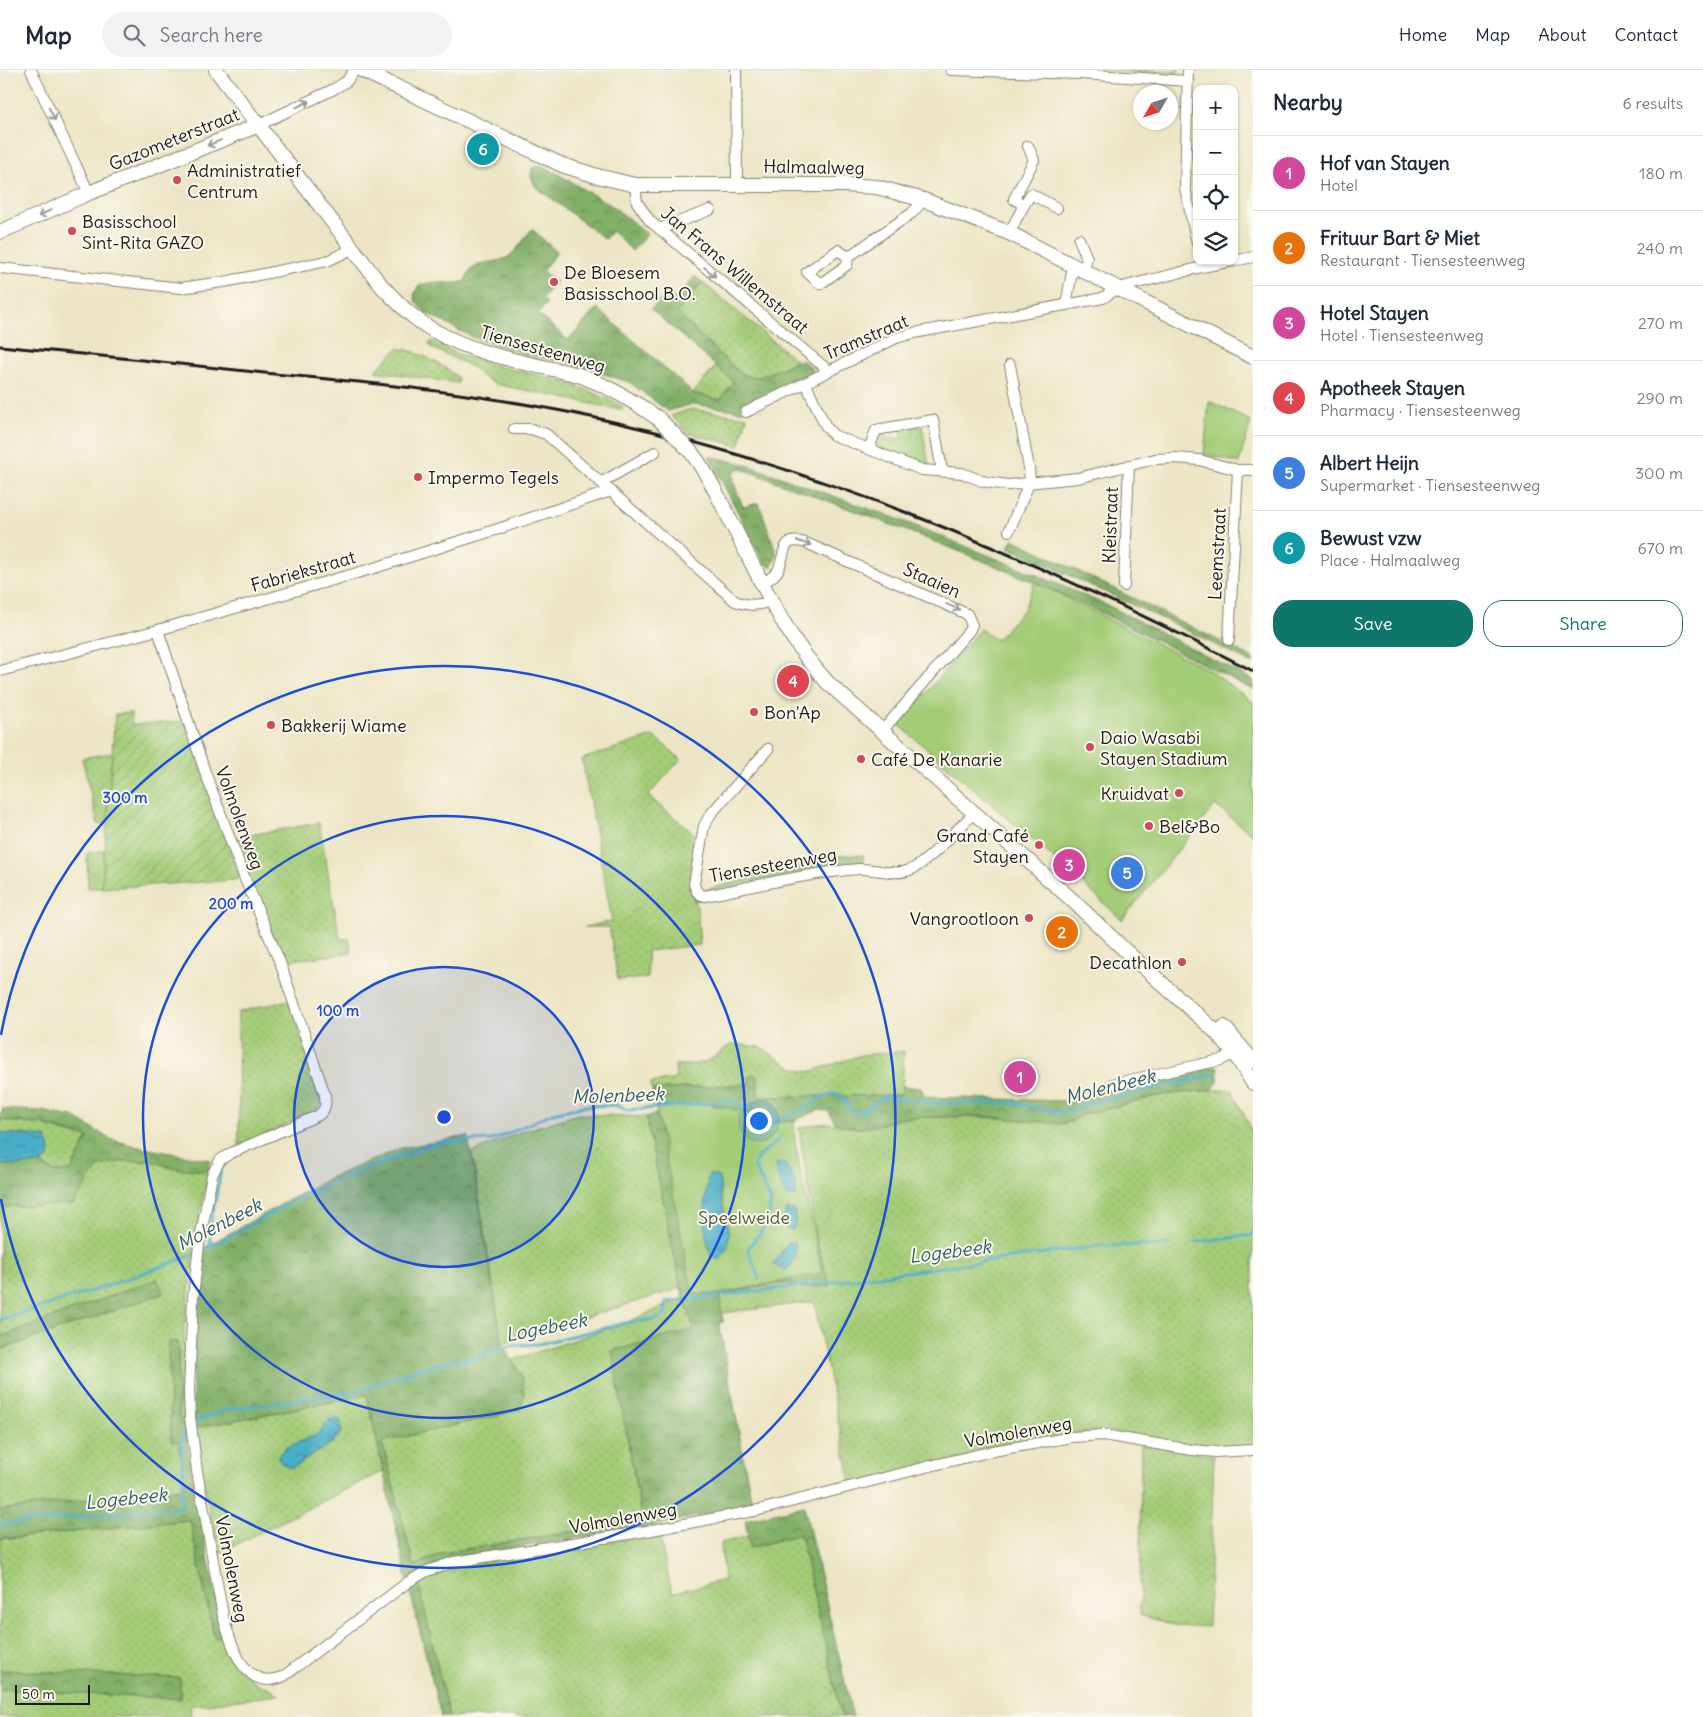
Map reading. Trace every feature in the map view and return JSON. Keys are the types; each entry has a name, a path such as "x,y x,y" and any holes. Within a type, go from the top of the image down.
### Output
{"main road":[{"name":"Tiensesteenweg","path":"216,70 380,284 420,322 473,349 579,375 594,381 642,407 673,432 698,461 710,479 788,633 814,669 1108,932 1148,959 1219,1022 1239,1051 1253,1083"},
{"name":"Halmaalweg","path":"361,70 562,165 596,176 635,185 844,185 878,187 924,200 1009,233 1253,357"},
{"name":"Gazometerstraat","path":"0,232 90,193 259,125"},
{"name":"Tiensesteenweg","path":"1239,1051 1253,1061"}],"street":[{"path":"30,70 90,193"},
{"name":"Gazometerstraat","path":"259,125 334,89 347,80 354,70"},
{"path":"736,70 737,185"},
{"path":"951,70 1188,75 1185,188 1193,225"},
{"path":"1024,205 1014,199 1034,160 1028,146"},
{"name":"Jan Frans Willemstraat","path":"635,185 637,202 650,221 829,371"},
{"path":"1009,233 1031,194 1057,208"},
{"path":"848,257 912,213 924,200"},
{"path":"660,229 710,210"},
{"path":"1066,305 1079,269 1087,258 1079,239"},
{"path":"0,268 181,288 198,287 320,262 334,258 352,247"},
{"name":"Tramstraat","path":"1238,260 1253,258"},
{"name":"Tramstraat","path":"746,412 896,338 914,332 1103,298 1118,288 1198,265"},
{"path":"1008,531 1030,481 1010,365"},
{"path":"806,384 825,425 833,435 922,470 962,473 993,484 1030,481 1051,482 1078,478 1155,459 1199,460 1238,470 1253,470"},
{"path":"869,449 876,430 933,420 942,471"},
{"path":"514,429 531,429 546,434 735,601 752,605 771,601"},
{"path":"602,482 655,452"},
{"name":"Kleistraat","path":"1124,586 1129,465"},
{"name":"Leemstraat","path":"1229,640 1238,470"},
{"name":"Fabriekstraat","path":"0,670 158,630 380,566 611,491"},
{"name":"Staaien","path":"762,583 778,571 786,545 796,540 967,614 972,624 970,631 882,731"},
{"name":"Volmolenweg","path":"158,630 204,769 245,879 281,965 325,1095 326,1104 324,1110 319,1115 230,1153 220,1160 212,1175 196,1261 189,1391 190,1418 197,1471 222,1616 240,1660 255,1677 263,1681 276,1680 284,1676 408,1582 427,1571 454,1562 641,1532 759,1510 993,1451 1072,1437 1104,1435 1192,1450 1216,1452 1253,1450"},
{"name":"Tiensesteenweg","path":"768,748 710,815 704,826 694,884 696,891 700,894 705,896 861,868 892,872 912,869 926,859 974,813"},
{"path":"1112,1084 1221,1060 1239,1051"}],"green space":[{"path":"1098,70 1180,70 1170,75"},
{"path":"542,165 614,207 647,234 632,251 612,231 605,239 535,186 531,176 532,168"},
{"path":"532,229 557,252 542,271 556,282 542,298 547,303 538,314 568,340 597,308 693,393 720,400 734,382 651,309 667,293 675,300 695,276 702,282 677,313 736,370 747,376 760,377 801,360 810,366 814,374 741,411 693,404 668,411 629,382 576,365 528,355 472,337 426,313 416,303 414,295 418,287 436,282 459,283 465,281 468,273 478,265 502,260 511,255"},
{"path":"702,282 797,361 760,377 747,376 737,370 676,313"},
{"path":"431,341 463,356 574,385 624,407 621,409 612,408 495,384 481,376 472,367 432,348 429,344"},
{"path":"398,348 414,352 436,362 456,376 458,383 375,371"},
{"path":"716,366 734,382 720,400 693,393"},
{"path":"1209,401 1251,421 1239,463 1204,454"},
{"path":"691,409 747,417 739,446 688,433 671,416"},
{"path":"922,426 929,466 923,467 879,451 874,443 877,434 885,433 887,440 902,438 901,430"},
{"path":"709,456 744,464 903,521 1032,573 1113,608 1253,680 1253,690 1139,631 1051,590 917,535 739,468 733,472 734,484 743,507 759,503 777,555 771,567 768,566 763,561"},
{"path":"1013,539 1236,649 1253,659 1253,664 1174,624 1008,547"},
{"name":"Daio Wasabi Stayen Stadium","path":"1035,582 1209,670 1253,702 1253,835 1215,805 1122,920 1079,880 899,725 980,629 996,640 1024,609"},
{"path":"131,713 132,725 184,721 240,878 235,880 102,888 115,714"},
{"path":"653,736 681,759 648,796 697,836 689,884 697,907 700,945 647,951 648,978 618,980 609,927 585,927 612,921 582,759"},
{"path":"112,753 107,823 98,824 82,758"},
{"path":"319,823 340,939 349,939 352,953 283,961 233,838"},
{"path":"104,850 102,888 88,888 87,853"},
{"path":"843,855 864,855 863,864 827,869 695,901 692,893"},
{"path":"290,1000 320,1099 320,1107 314,1112 239,1146 238,1012"},
{"path":"732,1044 761,1047 789,1066 808,1072 862,1055 904,1051 902,1095 758,1097 758,1078 750,1084 652,1090 651,1083 676,1079 675,1065 707,1061"},
{"path":"1214,1066 1218,1067 1218,1082 1212,1090 1161,1095 1082,1115 1070,1122 1060,1124 980,1116 906,1118 859,1128 836,1124 828,1111 819,1110 794,1121 770,1123 747,1113 710,1104 656,1108 652,1090 749,1084 749,1076 754,1074 758,1078 758,1097 901,1095 902,1086 921,1088 925,1097 1067,1101 1157,1077"},
{"path":"1232,1090 1253,1133 1253,1446 1225,1450 1141,1438 1107,1431 1081,1433 851,1483 814,1302 722,1313 723,1322 612,1351 642,1520 443,1553 414,1566 382,1442 520,1410 523,1390 519,1373 513,1360 625,1323 693,1294 719,1294 787,1282 802,1288 830,1286 816,1240 799,1128 827,1123 863,1128 905,1118 926,1117 988,1117 1070,1122 1082,1115 1161,1095"},
{"name":"Speelweide","path":"700,1103 730,1108 770,1123 794,1121 795,1144 822,1273 719,1294 693,1294 656,1108"},
{"path":"2,1109 41,1111 73,1117 110,1139 142,1148 211,1160 208,1171 172,1168 152,1161 123,1161 99,1166 73,1204 0,1207 0,1165 40,1164 55,1172 71,1171 88,1137 44,1125 0,1120 0,1113 3,1112"},
{"path":"667,1110 752,1289 719,1294 723,1322 719,1323 752,1504 644,1528 461,1556 407,1579 367,1395 194,1428 195,1338 205,1247 329,1178 401,1148 468,1136 502,1343 522,1377 524,1395 520,1410 382,1442 414,1566 443,1553 642,1520 612,1351 694,1329 681,1288 646,1117"},
{"path":"578,1114 646,1117 681,1288 502,1343 472,1153 520,1132"},
{"path":"0,1120 44,1125 88,1137 71,1171 55,1172 40,1164 49,1158 31,1135 0,1133"},
{"path":"123,1161 152,1161 172,1168 208,1171 196,1239 184,1329 185,1420 179,1419 178,1342 168,1342 172,1441 178,1441 185,1488 0,1510 0,1350 164,1293 157,1279 0,1337 0,1207 73,1204 99,1166"},
{"path":"816,1240 830,1286 802,1288 791,1283 780,1284 766,1278 798,1252"},
{"path":"157,1279 164,1293 0,1350 0,1337"},
{"path":"168,1342 178,1342 179,1418 185,1420 189,1456 223,1636 214,1638 190,1520 0,1539 0,1510 185,1488 179,1441 171,1441"},
{"path":"367,1395 383,1471 217,1554 194,1428"},
{"path":"1141,1444 1214,1455 1208,1627 1174,1625 1140,1615"},
{"path":"804,1506 853,1717 842,1717 800,1534 750,1548 745,1520"},
{"path":"190,1520 214,1637 223,1636 238,1664 252,1680 270,1688 279,1695 190,1706 191,1717 0,1717 0,1689 181,1699 180,1678 0,1670 0,1539"},
{"path":"659,1533 672,1593 724,1580 721,1543 748,1536 750,1547 800,1534 842,1717 449,1717 418,1581 439,1569"},
{"path":"418,1581 449,1717 441,1717 409,1588"},
{"path":"0,1670 180,1678 181,1699 0,1689"}],"water":[{"path":"0,1133 46,1137 50,1149 49,1158 40,1164 0,1165"},
{"path":"783,1162 793,1178 796,1186 796,1196 786,1195 779,1182 776,1164"},
{"path":"709,1174 719,1177 729,1238 725,1253 720,1260 711,1256 706,1235 705,1205"},
{"path":"787,1209 794,1210 795,1213 796,1218 792,1230 785,1228 783,1218"},
{"path":"789,1242 795,1242 796,1255 794,1261 785,1271 773,1264"},
{"path":"331,1418 340,1420 342,1432 333,1442 292,1468 281,1463 278,1456 285,1448 317,1435"}],"waterway":[{"path":"155,643 160,653"},
{"path":"308,1060 321,1101"},
{"name":"Molenbeek","path":"201,1252 291,1203 351,1175 434,1143 493,1140 553,1113 584,1106 615,1105 628,1110 735,1101 749,1114 772,1120 791,1116 823,1096 839,1094 852,1112 862,1112 884,1097 932,1103 1013,1103 1061,1113 1099,1101 1216,1074"},
{"path":"759,1278 748,1249 768,1222 771,1201 754,1166 757,1158 779,1140"},
{"path":"210,1226 221,1170 225,1163 237,1155"},
{"path":"209,1234 211,1247"},
{"name":"Logebeek","path":"1196,1242 1253,1235"},
{"name":"Logebeek","path":"0,1524 182,1507 182,1434 198,1420 225,1410 355,1392 422,1368 453,1360 476,1359 490,1351 515,1345 539,1344 625,1323 656,1319 665,1314 666,1302 817,1284 1099,1246 1169,1245"},
{"name":"Molenbeek","path":"0,1320 104,1287 196,1254"}],"railway":[{"path":"0,346 442,392 541,407 634,427 726,451 817,480 907,513 1082,587 1253,671"}],"place":[{"name":"Bewust vzw","path":"483,149"},
{"name":"Administratief Centrum","path":"177,180"},
{"name":"Basisschool Sint-Rita GAZO","path":"72,231"},
{"name":"De Bloesem Basisschool B.O.","path":"554,282"},
{"name":"Impermo Tegels","path":"418,477"},
{"name":"Apotheek Stayen","path":"793,681"},
{"name":"Bon'Ap","path":"754,712"},
{"name":"Bakkerij Wiame","path":"271,725"},
{"name":"Daio Wasabi Stayen Stadium","path":"1090,747"},
{"name":"Café De Kanarie","path":"861,759"},
{"name":"Kruidvat","path":"1179,793"},
{"name":"Bel&Bo","path":"1149,826"},
{"name":"Grand Café Stayen","path":"1039,845"},
{"name":"Hotel Stayen","path":"1069,865"},
{"name":"Albert Heijn","path":"1127,873"},
{"name":"Vangrootloon","path":"1029,918"},
{"name":"Frituur Bart & Miet","path":"1062,932"},
{"name":"Decathlon","path":"1182,962"},
{"name":"Hof van Stayen","path":"1020,1077"}]}
